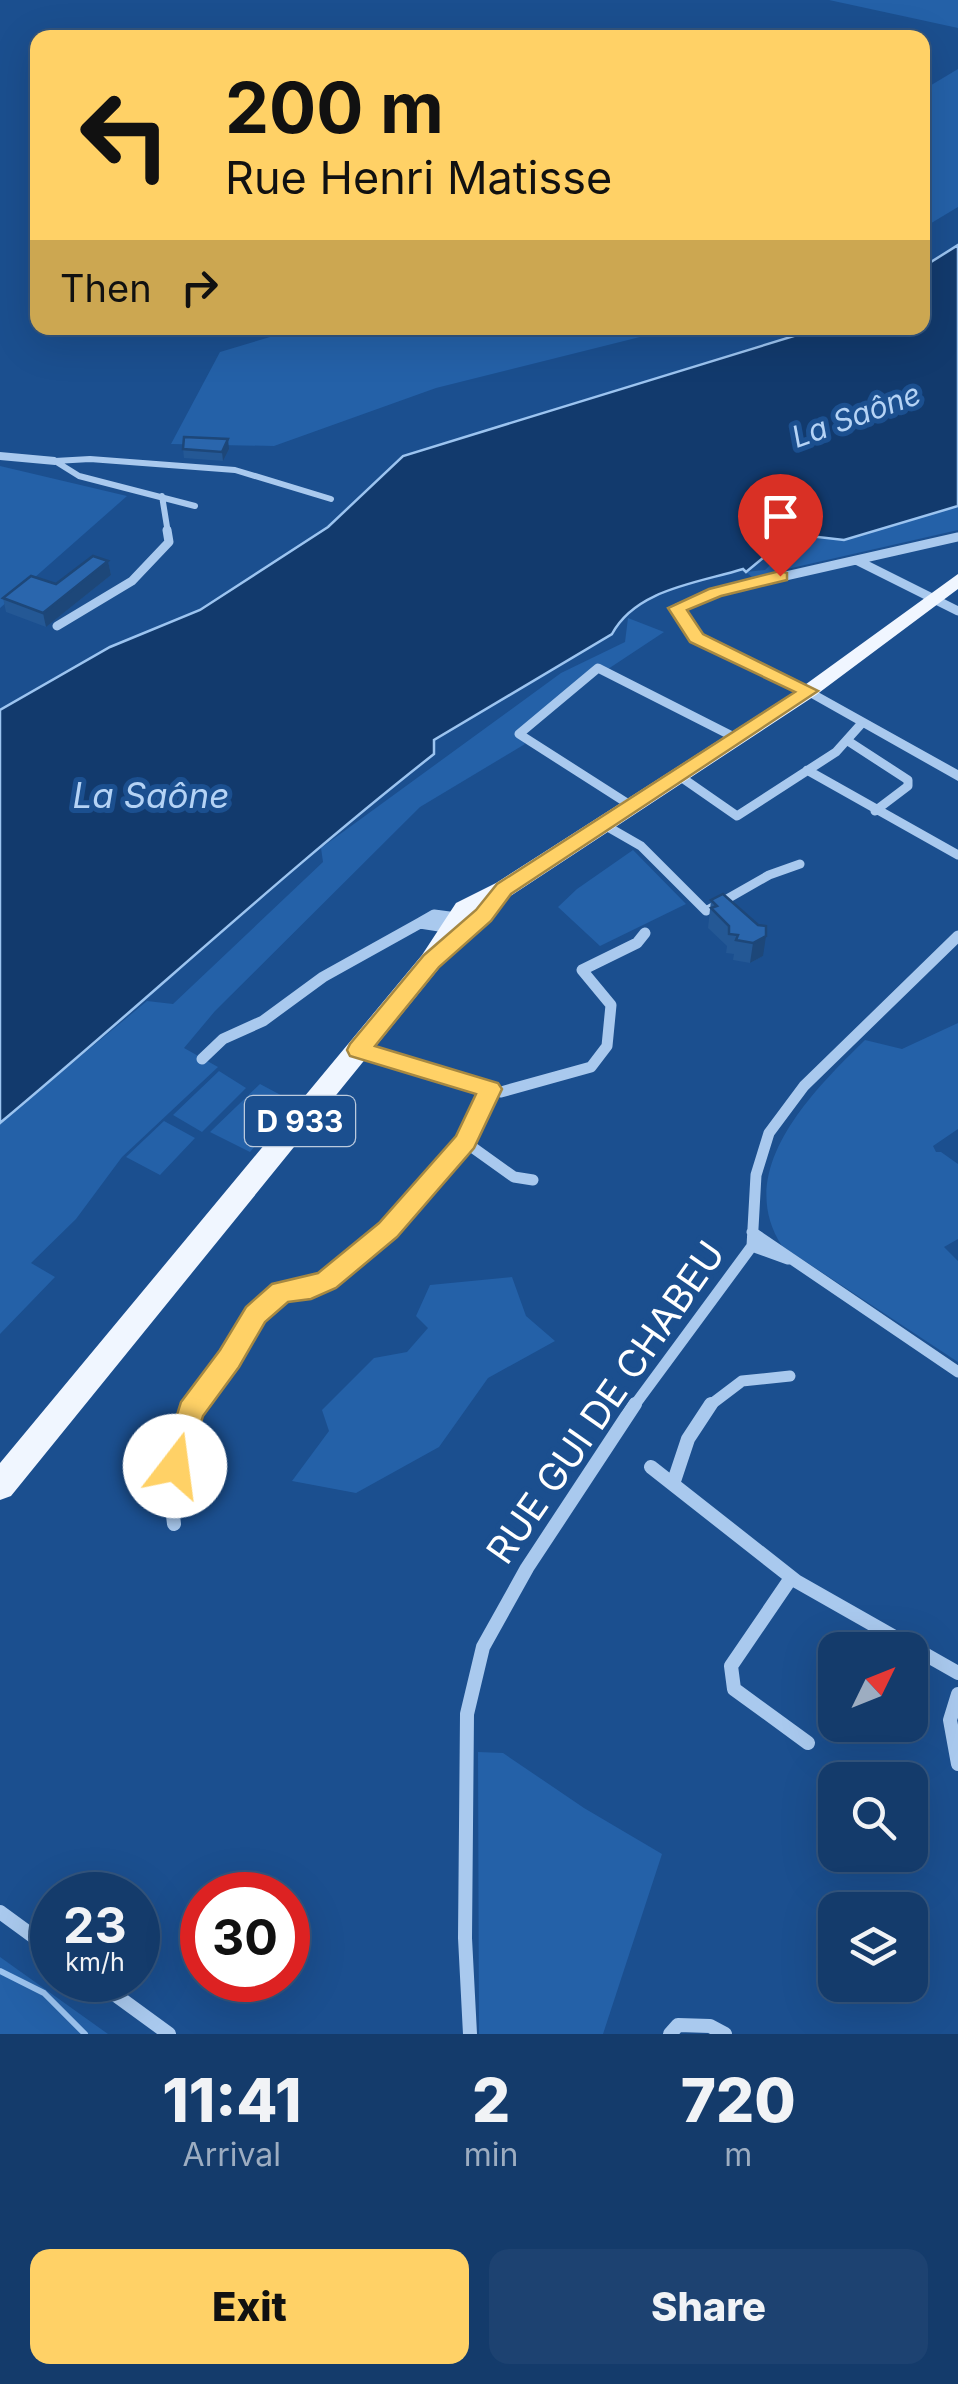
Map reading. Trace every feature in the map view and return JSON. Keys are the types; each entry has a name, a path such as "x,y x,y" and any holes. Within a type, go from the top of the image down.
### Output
{"main road":[{"name":"D 933","path":"0,1486 460,924 601,823 809,691 958,580"}],"street":[{"path":"0,456 235,470 332,499"},
{"path":"55,461 79,476 195,506"},
{"path":"57,626 120,592 152,567 169,542 162,496"},
{"path":"958,537 715,592 676,608 696,638 809,691 958,776"},
{"path":"856,560 958,611"},
{"path":"630,805 519,734 598,668 737,739"},
{"path":"678,775 737,816 848,741 862,723"},
{"path":"848,741 908,780 908,786 875,811"},
{"path":"808,770 958,855"},
{"path":"601,823 644,849 706,911 778,870 800,864"},
{"path":"202,1058 223,1039 263,1021 323,978 434,915 460,924"},
{"path":"358,1050 502,1092 591,1066 607,1046 611,1005 582,970 637,942 644,934"},
{"name":"RUE GUI DE CHABEU","path":"470,2034 465,1938 466,1714 483,1647 528,1568 647,1386 752,1239 756,1175 769,1133 804,1086 958,936"},
{"path":"174,1524 170,1490 189,1414 256,1314 282,1292 311,1288 368,1250 408,1210 465,1142 490,1089"},
{"path":"465,1142 514,1177 533,1180"},
{"path":"752,1239 958,1372"},
{"path":"673,1484 678,1459 691,1433 729,1388 744,1380 790,1376"},
{"path":"651,1466 791,1578 958,1673"},
{"path":"791,1578 731,1666 734,1689 808,1743"},
{"path":"958,1694 950,1720 958,1764"},
{"path":"0,1912 30,1934"},
{"path":"126,2002 170,2034"},
{"path":"670,2034 678,2025 710,2026 725,2034"}],"shaded area":[{"path":"829,0 958,0 958,28"},
{"path":"958,69 958,207 930,224 930,86"},
{"path":"277,335 648,335 436,388 274,446 171,444 220,352"},
{"path":"0,466 127,496 0,608"},
{"path":"958,506 958,530 752,577 746,572 765,570 796,540 822,536 844,540"},
{"path":"628,618 664,632 605,671 598,668 519,734 525,744 420,807 215,1011 184,1048 218,1067 122,1157 76,1219 31,1263 55,1277 0,1334 0,1123 147,1001 173,1004 323,862 321,848 561,673 625,642"},
{"path":"633,850 686,904 600,946 558,907"},
{"path":"958,1023 958,1129 933,1146 936,1152 958,1164 958,1239 944,1247 958,1261 958,1362 782,1246 769,1217 767,1189 773,1161 803,1107 865,1040 902,1049"},
{"path":"219,1071 246,1088 202,1132 173,1115"},
{"path":"260,1084 292,1101 250,1152 210,1132"},
{"path":"164,1121 195,1138 160,1175 126,1157"},
{"path":"512,1277 526,1316 555,1341 488,1378 439,1447 356,1493 292,1481 329,1431 322,1410 374,1358 407,1352 428,1328 416,1316 430,1285"},
{"path":"478,1752 503,1753 662,1854 603,2034 479,2034"},
{"path":"0,1957 30,1978 30,2002 63,2002 108,2034 0,2034"}],"water":[{"name":"La Saône","path":"958,245 958,506 844,540 792,534 746,572 743,569 688,584 636,607 612,634 434,740 434,754 0,1123 0,710 110,647 200,610 328,527 403,456 797,335 930,335 930,263"}],"building":[{"path":"184,437 228,439 222,452 183,449"},
{"path":"93,556 108,561 43,613 3,598 31,576 56,584"},
{"path":"723,894 758,925 766,926 766,936 753,943 736,940 738,935 729,934 729,926 711,908 717,906 711,900"}],"waterway":[{"path":"0,1971 44,1993 85,2034"}],"route":[{"path":"175,1466 190,1411 230,1359 266,1302 282,1292 311,1288 327,1280 368,1250 408,1210 465,1142 490,1089 358,1050 432,961 484,916 504,889 809,691 696,638 676,608 715,592 780,576"}]}
